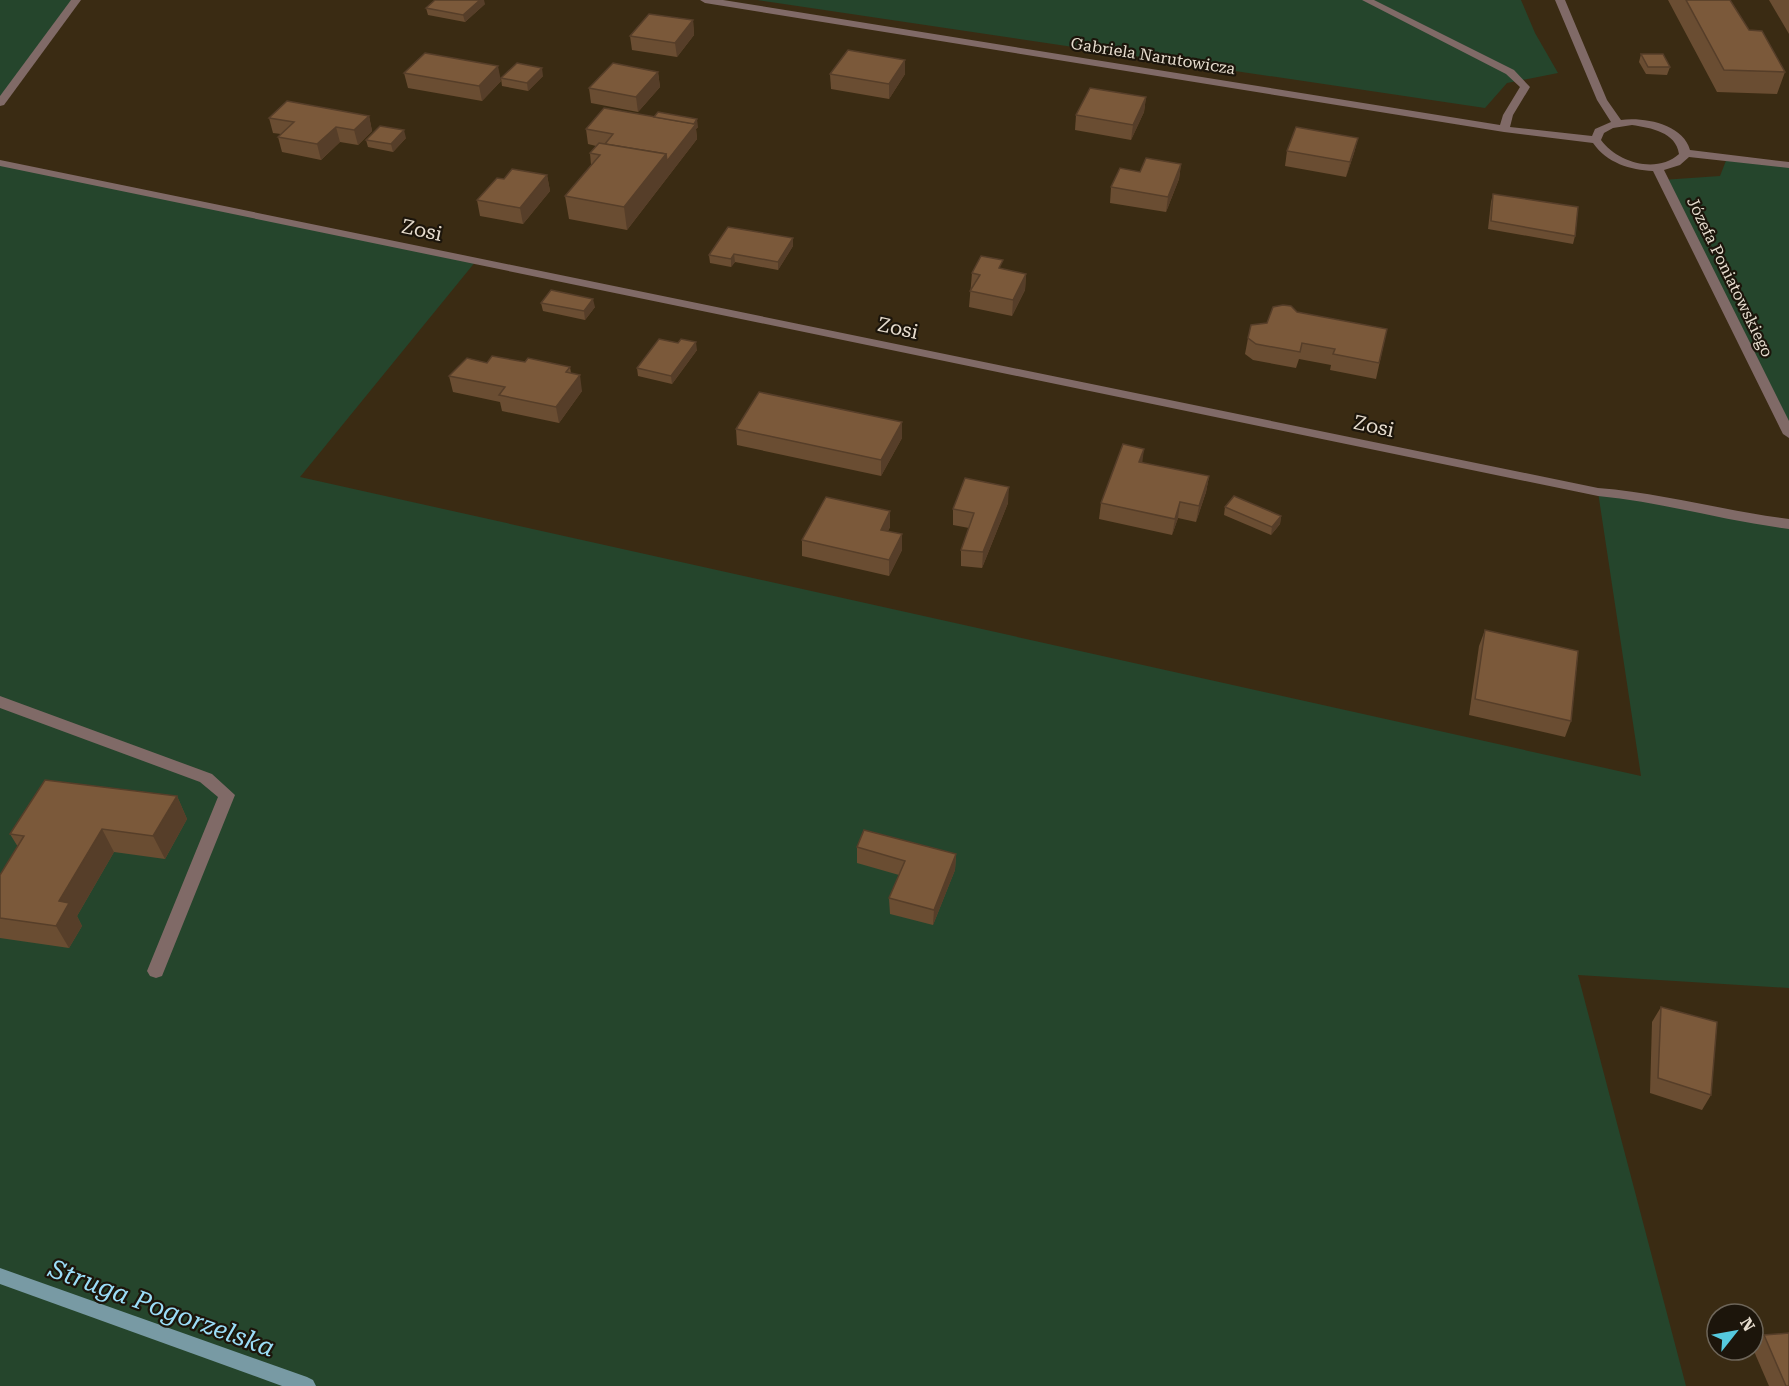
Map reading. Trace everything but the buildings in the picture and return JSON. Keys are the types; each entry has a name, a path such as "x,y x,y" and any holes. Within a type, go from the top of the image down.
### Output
{"street":[{"path":"0,103 76,0"},
{"name":"Gabriela Narutowicza","path":"705,0 1504,129 1596,141"},
{"path":"1367,0 1510,72 1525,87 1508,115 1504,129"},
{"path":"1560,0 1602,100 1617,123"},
{"path":"1617,123 1641,123 1665,130 1682,142 1686,153 1677,163 1657,167 1632,165 1602,150 1596,141 1599,131 1603,128 1617,123"},
{"path":"1686,153 1789,165"},
{"name":"Zosi","path":"0,163 1598,492 1621,494 1742,518 1789,524"},
{"name":"Józefa Poniatowskiego","path":"1657,167 1789,434"},
{"path":"0,702 206,778 227,795 156,971"}],"green space":[{"path":"0,0 76,0 0,103"},
{"path":"757,0 1521,0 1535,33 1558,73 1507,83 1485,108"},
{"path":"1727,158 1789,165 1789,435 1662,180 1720,176"},
{"path":"0,163 476,261 300,477 1641,776 1598,492 1789,524 1789,988 1578,975 1686,1386 0,1386"}],"waterway":[{"name":"Struga Pogorzelska","path":"0,1276 307,1386"}]}
